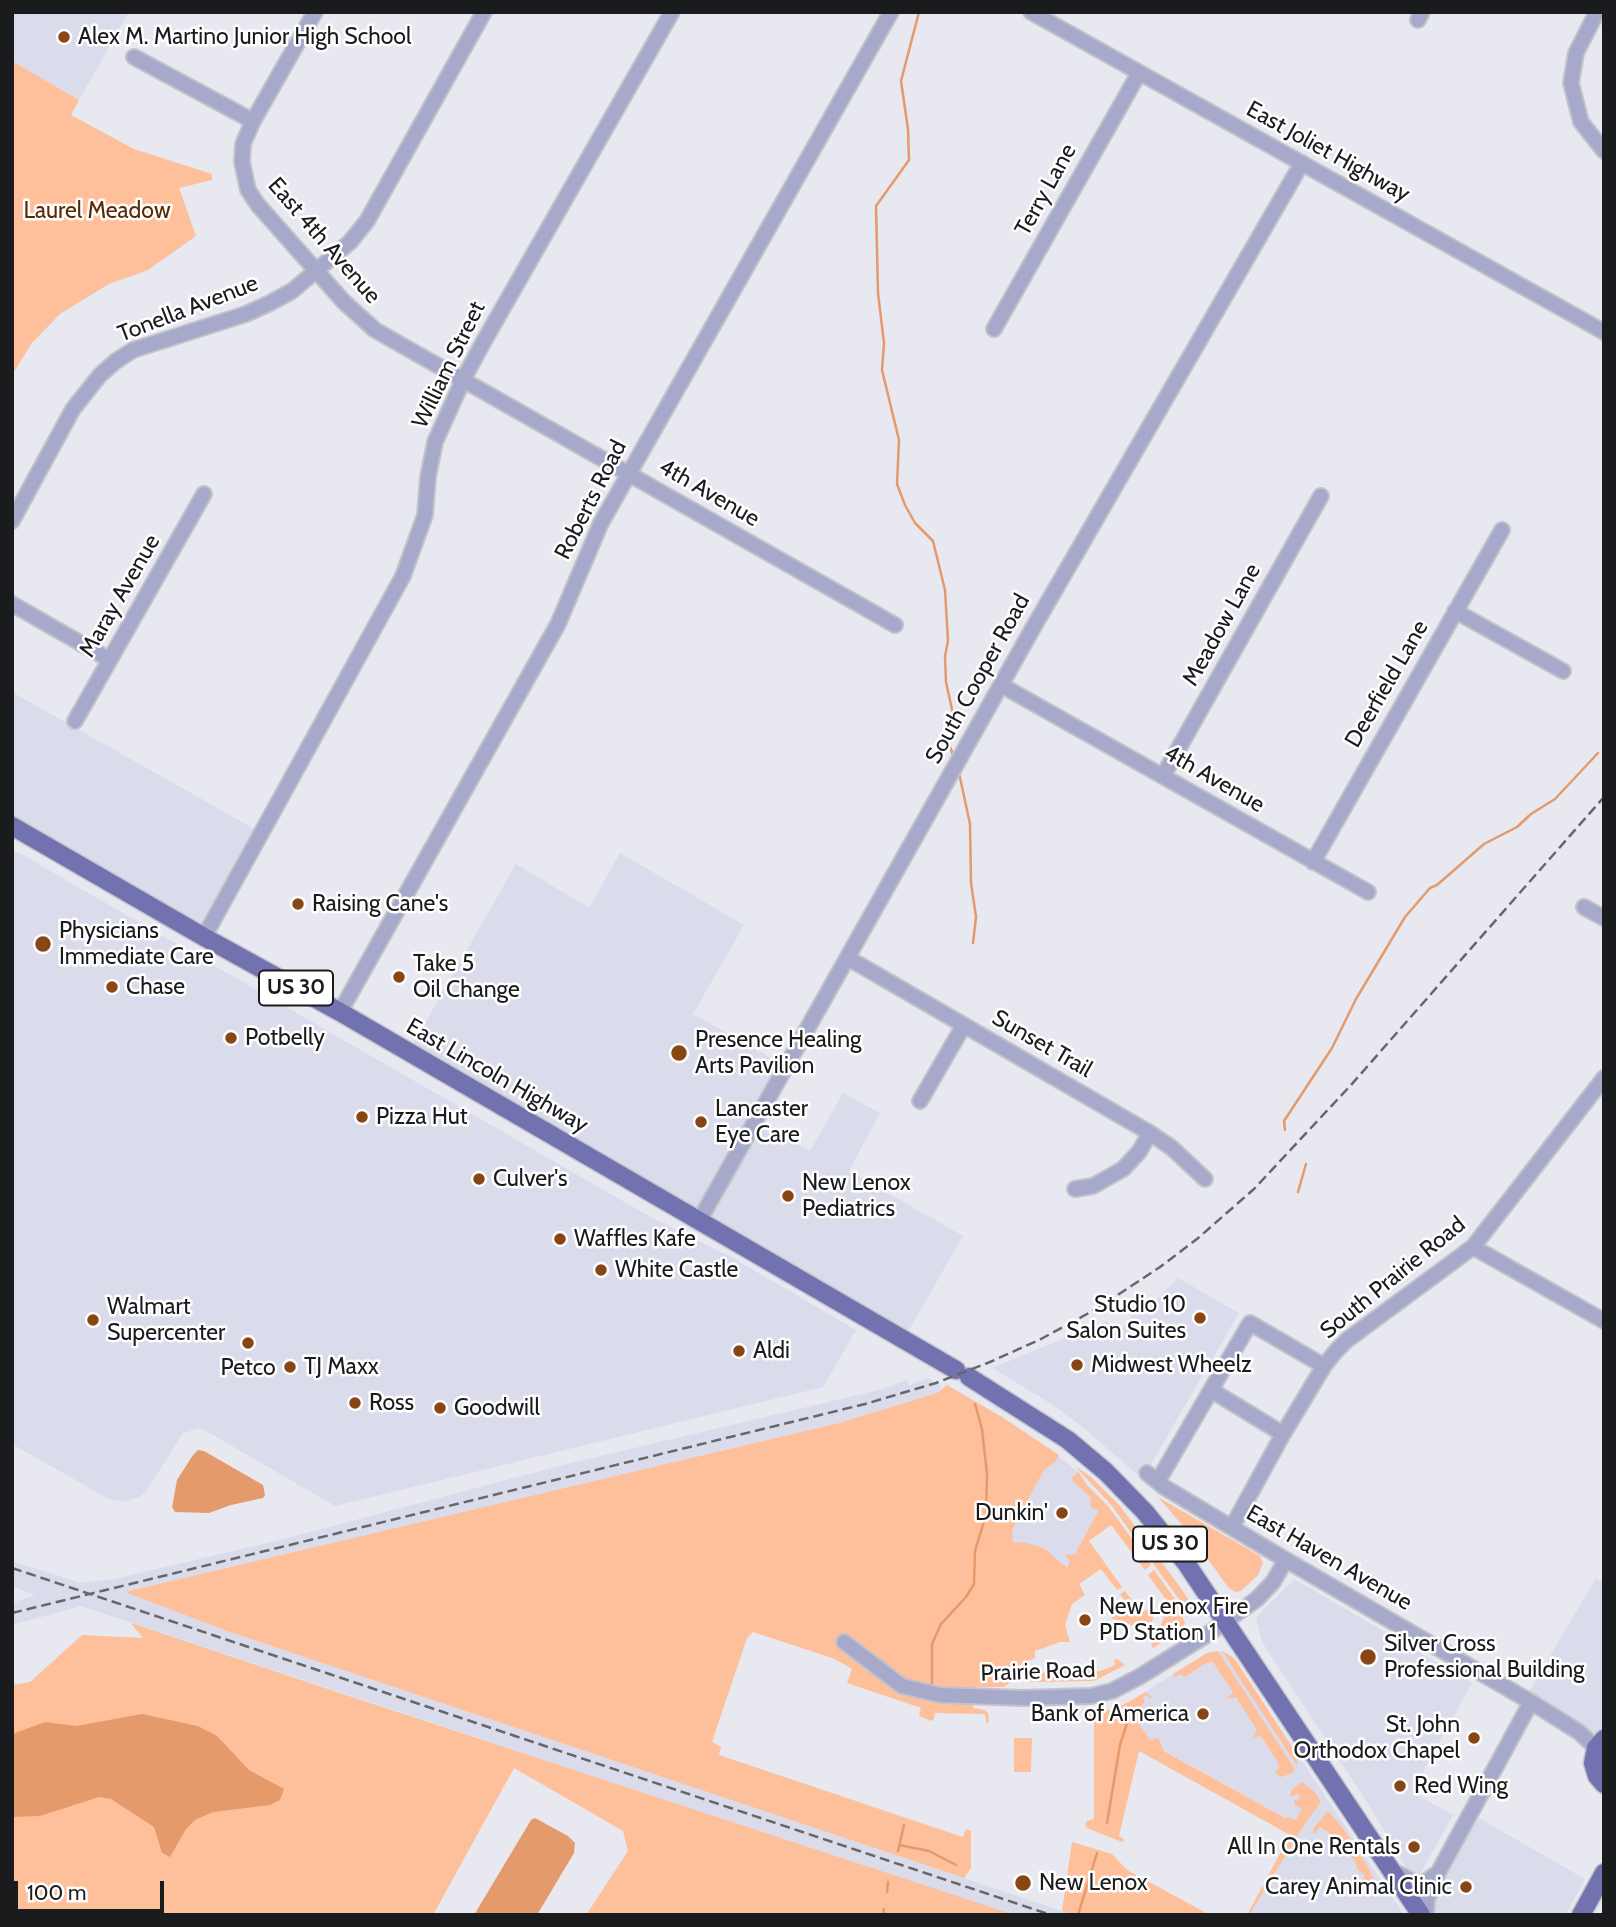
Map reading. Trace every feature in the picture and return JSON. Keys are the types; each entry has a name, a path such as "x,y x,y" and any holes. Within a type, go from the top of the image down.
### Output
{"main road":[{"name":"East Lincoln Highway","path":"12,826 340,1012 1042,1422 1106,1472 1145,1512 1186,1563 1226,1622"},
{"name":"US 30","path":"1226,1622 1424,1915"},
{"path":"1600,1743 1593,1763 1597,1776 1604,1784"},
{"path":"1581,1915 1599,1893 1604,1873"}],"street":[{"name":"East 4th Avenue","path":"315,12 253,121 243,144 242,162 248,190 258,205 356,316 375,330 463,380"},
{"name":"Tonella Avenue","path":"12,521 73,409 100,375 116,360 133,350 246,314 270,303 292,291 350,242 368,221 484,12"},
{"name":"William Street","path":"204,937 403,576 425,514 428,477 435,442 463,380 672,12"},
{"name":"Roberts Road","path":"340,1012 558,624 601,523 891,12"},
{"name":"East Joliet Highway","path":"1031,12 1604,332"},
{"path":"1597,12 1576,52 1571,83 1576,111 1581,122 1604,151"},
{"path":"134,57 253,121"},
{"name":"Terry Lane","path":"994,329 1139,73"},
{"name":"South Cooper Road","path":"699,1221 1001,685 1303,163"},
{"name":"4th Avenue","path":"463,380 895,625"},
{"name":"Maray Avenue","path":"75,721 204,494"},
{"name":"Meadow Lane","path":"1163,776 1321,495"},
{"name":"Deerfield Lane","path":"1313,862 1502,530"},
{"path":"12,604 110,660"},
{"path":"1455,611 1563,671"},
{"name":"4th Avenue","path":"1001,685 1368,892"},
{"path":"1584,907 1604,918"},
{"name":"Sunset Trail","path":"848,958 1150,1133 1172,1148 1205,1179"},
{"path":"920,1101 964,1025"},
{"name":"South Prairie Road","path":"1232,1527 1324,1366 1347,1340 1473,1247 1604,1078"},
{"path":"1075,1189 1093,1186 1123,1168 1139,1152 1150,1133"},
{"path":"1473,1247 1604,1321"},
{"path":"1283,1434 1211,1390 1250,1323 1324,1366"},
{"name":"East Haven Avenue","path":"1211,1390 1153,1477 1164,1487 1600,1743"},
{"name":"Prairie Road","path":"844,1642 902,1686 940,1695 1022,1698 1091,1696 1112,1690 1139,1677 1226,1622 1257,1599 1286,1560"},
{"path":"1424,1915 1427,1899 1438,1873 1531,1702"},
{"path":"1394,1873 1416,1883 1425,1882 1438,1873"}],"shaded area":[{"name":"Alex M. Martino Junior High School","path":"12,12 129,12 79,100 12,61"},
{"path":"12,692 260,832 203,932 12,819"},
{"path":"12,849 647,1215 733,1258 856,1330 823,1387 335,1506 201,1428 183,1433 147,1490 139,1497 124,1502 109,1499 12,1444"},
{"path":"620,853 744,925 693,1014 785,1066 759,1123 810,1151 843,1093 880,1113 849,1171 963,1236 905,1337 409,1051 516,864 589,908"},
{"path":"1178,1278 1239,1313 1148,1469 1140,1477 1078,1423 992,1368 1106,1321 1121,1330 1141,1303 1148,1308"},
{"path":"928,1378 942,1387 937,1393 839,1423 126,1592 222,1629 1074,1915 1000,1915 81,1606 12,1625 12,1603 35,1595 12,1586 12,1561 81,1583 114,1579 280,1540 563,1465 883,1389 907,1380 909,1385"},
{"path":"198,1450 263,1485 263,1498 209,1513 175,1512 172,1507 177,1480"},
{"path":"1052,1451 1083,1476 1086,1484 1106,1505 1067,1575 1002,1540"},
{"path":"1596,1578 1604,1583 1604,1730 1599,1738 1526,1697"},
{"path":"1294,1579 1472,1683 1412,1792 1453,1815 1419,1876 1411,1875 1367,1802 1262,1642 1256,1618"},
{"path":"1222,1651 1234,1658 1404,1915 1247,1915 1296,1824 1149,1742 1135,1721 1129,1702 1207,1653"},
{"path":"142,1714 198,1726 217,1736 249,1770 284,1789 280,1800 270,1805 213,1812 195,1820 186,1829 170,1857 162,1853 154,1827 111,1799 99,1797 40,1816 12,1817 12,1734 45,1722 76,1726"},
{"path":"535,1818 568,1836 575,1843 574,1853 537,1915 474,1915 531,1820"},
{"path":"1479,1818 1585,1879 1565,1915 1436,1915 1432,1894"}],"green space":[{"name":"Laurel Meadow","path":"12,61 79,100 71,115 134,149 212,174 212,180 179,188 196,236 148,270 109,284 60,314 32,343 12,375"},
{"path":"947,1385 1059,1455 1056,1461 1044,1470 1015,1523 1013,1542 1045,1549 1067,1568 1070,1561 1065,1555 1075,1554 1099,1510 1091,1508 1090,1497 1071,1479 1078,1472 1108,1506 1151,1565 1145,1570 1111,1525 1089,1541 1122,1587 1117,1590 1101,1569 1079,1584 1085,1595 1072,1604 1065,1625 1070,1642 1060,1642 1035,1651 1035,1658 1021,1664 1014,1679 1004,1687 973,1687 973,1708 985,1710 989,1723 986,1722 985,1714 935,1713 931,1721 919,1716 921,1708 847,1683 852,1669 835,1659 753,1632 747,1638 712,1742 721,1747 719,1755 963,1837 966,1829 971,1831 971,1868 964,1878 224,1630 125,1592 839,1423 937,1393"},
{"path":"1075,1466 1091,1477 1120,1506 1183,1591 1193,1607 1192,1614 1186,1615 1183,1605 1112,1506"},
{"path":"1158,1497 1260,1556 1263,1563 1258,1575 1241,1591 1235,1592 1228,1587 1189,1533"},
{"path":"1154,1570 1177,1602 1185,1623 1182,1629 1153,1648 1151,1644 1164,1618 1160,1606 1167,1601 1148,1575"},
{"path":"1125,1591 1137,1607 1133,1611 1136,1616 1147,1609 1153,1614 1146,1630 1111,1618 1128,1605 1120,1594"},
{"path":"131,1623 1015,1915 586,1915 628,1851 623,1831 514,1768 433,1915 12,1915 12,1685 30,1682 82,1635 143,1638"},
{"path":"1218,1651 1294,1768 1290,1774 1281,1777 1275,1773 1280,1766 1261,1736 1253,1738 1257,1730 1236,1697 1227,1699 1233,1692 1213,1662 1204,1664 1185,1677 1181,1674 1175,1677 1173,1674 1207,1653"},
{"path":"1222,1651 1234,1658 1297,1755 1297,1766"},
{"path":"1117,1659 1125,1665 1094,1681 1031,1682 1034,1675 1073,1666 1075,1672 1094,1666 1096,1671 1100,1671 1115,1665 1114,1660"},
{"path":"1146,1692 1152,1697 1143,1697 1145,1702 1139,1708 1143,1716 1137,1721 1150,1740 1158,1738 1164,1751 1285,1818 1296,1820 1302,1809 1294,1804 1294,1801 1301,1797 1298,1794 1290,1797 1292,1789 1302,1782 1315,1792 1321,1802 1249,1915 1290,1835 1139,1751 1119,1836 1125,1840 1122,1842 1085,1825 1087,1821 1094,1819 1094,1723 1086,1721 1086,1715 1117,1708"},
{"path":"1014,1738 1032,1738 1031,1772 1014,1772"},
{"path":"1328,1811 1342,1827 1374,1877 1366,1887 1350,1887 1352,1882 1359,1885 1365,1875 1358,1870 1354,1859 1341,1849 1344,1842 1320,1827 1313,1833 1313,1829"},
{"path":"1072,1842 1112,1854 1127,1870 1210,1915 1073,1915 1062,1911"}],"waterway":[{"path":"919,12 901,81 908,129 909,160 876,206 878,293 884,343 882,370 899,440 897,484 915,523 933,541 945,590 948,641 945,656 946,682 953,714 948,741 953,755"},
{"path":"1285,1130 1284,1121 1332,1048 1356,999 1405,917 1430,888 1484,844 1517,827 1531,814 1555,799 1598,753"},
{"path":"959,773 970,824 971,883 976,917 973,943"},
{"path":"1298,1192 1306,1164"},
{"path":"932,1684 932,1644 941,1624 966,1597 974,1584 975,1551 986,1515 987,1474 982,1429 975,1404"},
{"path":"1107,1823 1120,1745 1128,1720"},
{"path":"898,1851 904,1825"},
{"path":"899,1845 929,1851 956,1865"},
{"path":"1078,1915 1097,1853"},
{"path":"887,1892 888,1882"},
{"path":"883,1915 884,1909"}],"railway":[{"path":"12,1613 865,1404 936,1383 1041,1339 1098,1308 1160,1267 1254,1189 1351,1085 1604,797"},
{"path":"12,1568 1051,1915"}],"place":[{"name":"Alex M. Martino Junior High School","path":"64,37"},
{"name":"Raising Cane's","path":"298,904"},
{"name":"Physicians Immediate Care","path":"43,944"},
{"name":"Take 5 Oil Change","path":"399,977"},
{"name":"Chase","path":"112,987"},
{"name":"Potbelly","path":"231,1038"},
{"name":"Presence Healing Arts Pavilion","path":"679,1053"},
{"name":"Pizza Hut","path":"362,1117"},
{"name":"Lancaster Eye Care","path":"701,1122"},
{"name":"Culver's","path":"479,1179"},
{"name":"New Lenox Pediatrics","path":"788,1196"},
{"name":"Waffles Kafe","path":"560,1239"},
{"name":"White Castle","path":"601,1270"},
{"name":"Studio 10 Salon Suites","path":"1200,1318"},
{"name":"Walmart Supercenter","path":"93,1320"},
{"name":"Petco","path":"248,1343"},
{"name":"Aldi","path":"739,1351"},
{"name":"Midwest Wheelz","path":"1077,1365"},
{"name":"TJ Maxx","path":"290,1367"},
{"name":"Ross","path":"355,1403"},
{"name":"Goodwill","path":"440,1408"},
{"name":"Dunkin'","path":"1062,1513"},
{"name":"New Lenox Fire PD Station 1","path":"1085,1620"},
{"name":"Silver Cross Professional Building","path":"1368,1657"},
{"name":"Bank of America","path":"1203,1714"},
{"name":"St. John Orthodox Chapel","path":"1474,1738"},
{"name":"Red Wing","path":"1400,1786"},
{"name":"All In One Rentals","path":"1414,1847"},
{"name":"New Lenox","path":"1023,1883"},
{"name":"Carey Animal Clinic","path":"1466,1887"}]}
